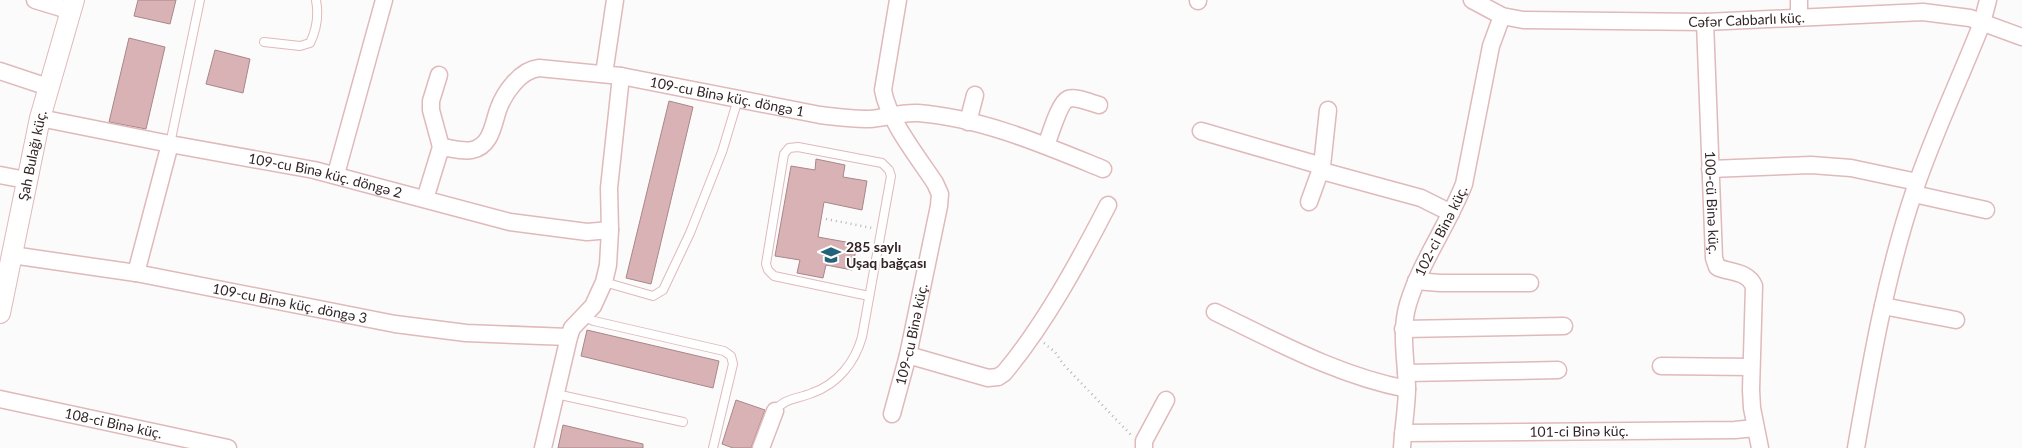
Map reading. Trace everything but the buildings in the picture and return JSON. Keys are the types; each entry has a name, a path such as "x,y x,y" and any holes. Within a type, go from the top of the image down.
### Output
{"street":[{"path":"35,0 73,6"},
{"path":"336,174 384,0"},
{"path":"604,74 615,0"},
{"name":"109-cu Binə küç.","path":"892,414 908,355 940,194 935,183 891,115 885,102 883,90 898,0"},
{"path":"1799,0 1799,18"},
{"path":"1856,448 1883,306 1894,259 1915,188 1982,23 1988,0"},
{"name":"Cəfər Cabbarlı küç.","path":"1477,1 1502,16 1523,20 1705,22 1923,12 1957,16 2022,37"},
{"name":"Şah Bulağı küç.","path":"0,313 2,292 12,255 40,118 73,6"},
{"name":"102-ci Binə küç.","path":"1402,440 1406,381 1403,329 1408,304 1422,266 1464,184 1491,46 1502,16"},
{"name":"100-cü Binə küç.","path":"1705,22 1714,258 1717,266 1726,271 1746,275 1752,280 1754,286 1751,367 1752,408 1760,448"},
{"name":"109-cu Binə küç. döngə 1","path":"442,147 464,151 473,150 487,141 499,108 506,96 521,76 531,69 539,68 621,76 853,119 871,119 908,112 920,113 968,122 1046,145 1103,169"},
{"path":"0,71 48,87"},
{"path":"425,199 442,147 431,110 439,75"},
{"path":"543,448 572,328 593,306 604,282 608,265 610,230 608,188 621,76"},
{"path":"968,122 975,95"},
{"path":"1046,145 1062,104 1067,100 1074,99 1099,104"},
{"path":"1309,202 1322,166 1328,110"},
{"name":"109-cu Binə küç. döngə 2","path":"40,118 336,174 510,222 587,232 610,230"},
{"path":"1201,130 1322,166"},
{"path":"136,274 170,144"},
{"path":"1710,169 1811,165 1851,168 1986,210"},
{"path":"1322,166 1322,171 1421,198 1450,213"},
{"path":"0,175 26,180"},
{"path":"908,355 988,378 998,377 1004,373 1033,335 1084,251 1108,205"},
{"name":"109-cu Binə küç. döngə 3","path":"12,255 136,274 419,328 466,333 569,337"},
{"path":"1416,281 1440,284 1530,282"},
{"path":"1883,306 1956,320"},
{"path":"1215,312 1352,375 1377,384 1558,370"},
{"path":"1403,329 1564,326"},
{"path":"1661,366 1751,367"},
{"name":"108-ci Binə küç.","path":"0,399 228,448"},
{"path":"1144,445 1166,400"},
{"path":"762,448 776,412"},
{"name":"101-ci Binə küç.","path":"1402,440 1755,428"}],"lane":[{"path":"170,144 200,0"},
{"path":"264,42 300,46 310,43 315,33 318,19 316,0"},
{"path":"604,282 653,296 663,290 690,233 722,152 738,99"},
{"path":"776,412 780,404 812,394 829,384 853,361 862,337 891,176 889,170 882,163 798,147 789,148 784,154 766,264 768,270 774,276 869,296"},
{"path":"584,317 594,321 724,351 731,356 734,364 713,448"},
{"path":"556,394 683,422"}],"path":[{"path":"826,219 881,230"},
{"path":"1033,335 1055,352 1063,364 1129,435 1144,445"}],"place":[{"name":"285 saylı Uşaq bağçası","path":"831,255"}]}
